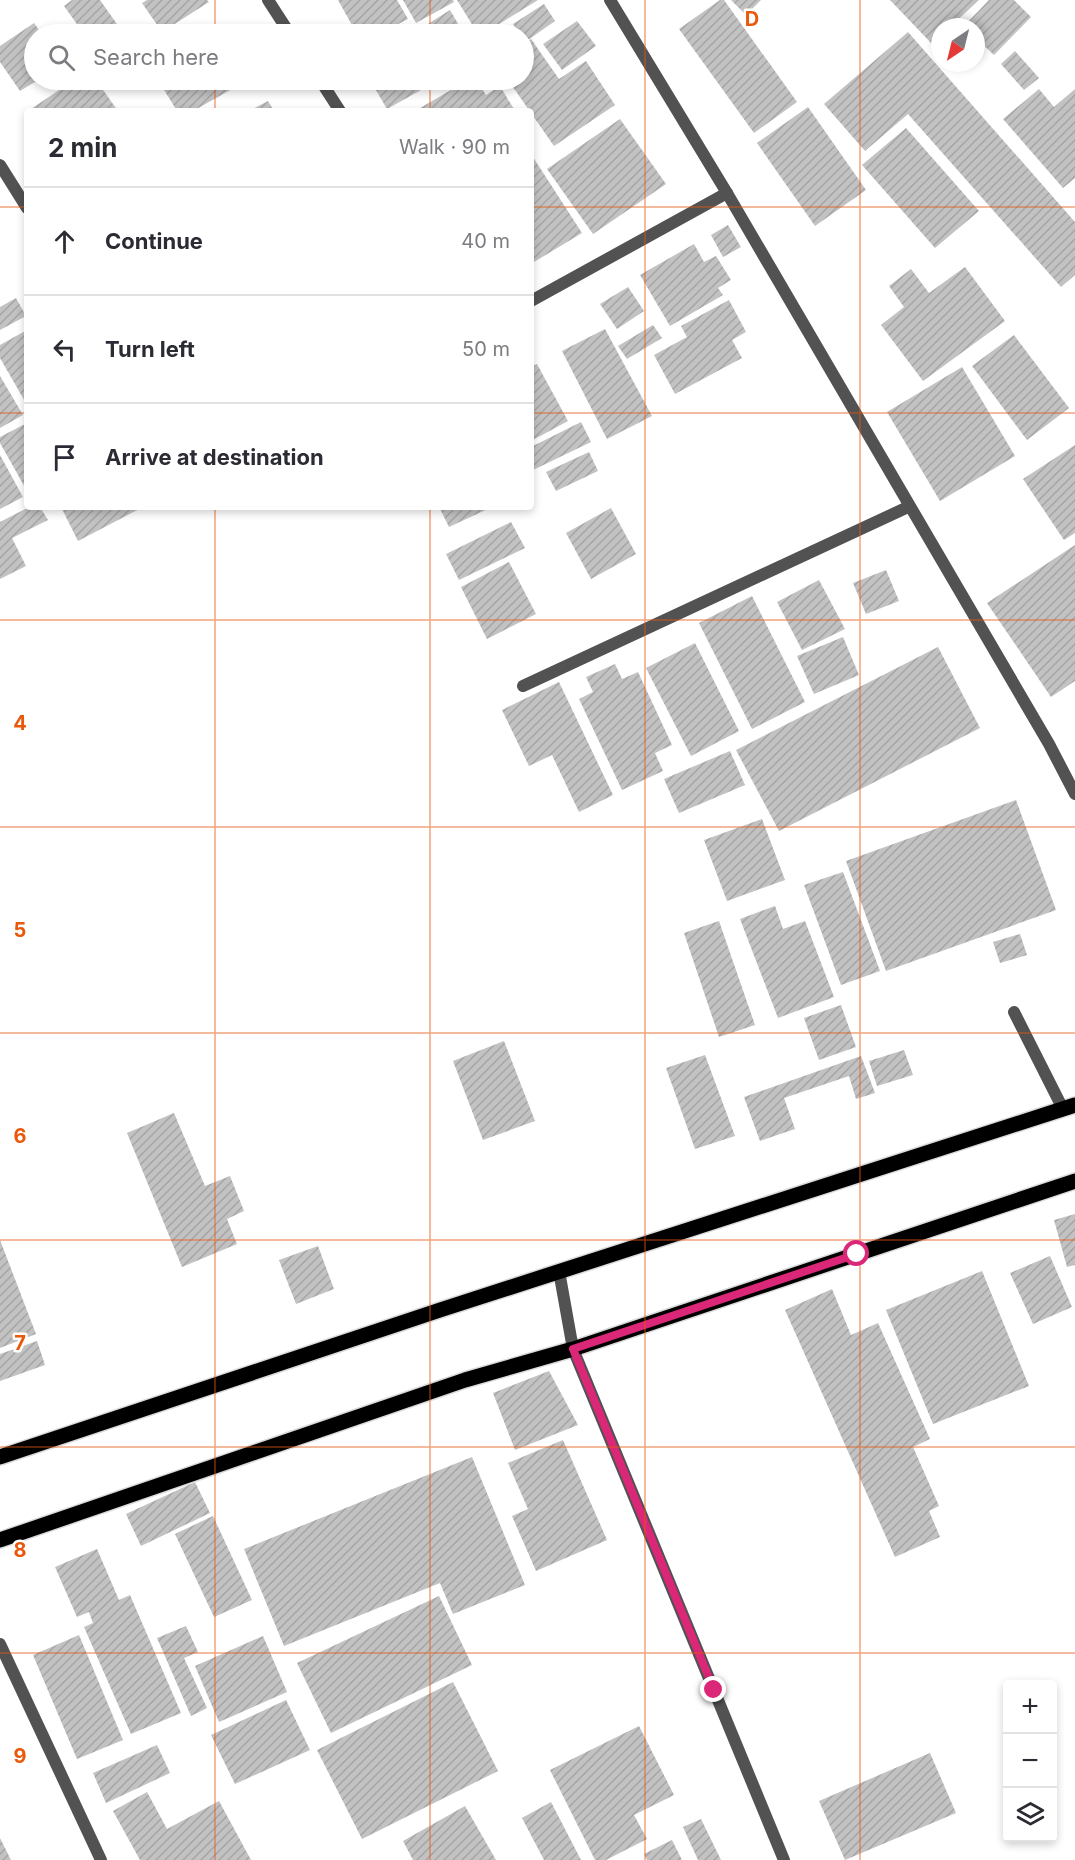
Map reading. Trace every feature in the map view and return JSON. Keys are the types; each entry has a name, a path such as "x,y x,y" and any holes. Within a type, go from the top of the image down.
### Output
{"main road":[{"path":"0,1457 559,1271 1069,1107"},
{"path":"0,1540 465,1380 573,1349 1075,1181"}],"street":[{"path":"268,0 284,24"},
{"path":"610,0 728,193 908,507 1049,744 1075,794"},
{"path":"326,90 338,108"},
{"path":"0,165 24,203"},
{"path":"534,300 728,193"},
{"path":"523,686 908,507"},
{"path":"1014,1012 1069,1107"},
{"path":"559,1271 573,1349 784,1860"},
{"path":"0,1644 102,1860"}],"building":[{"path":"72,0 100,0 117,24 77,24 64,6"},
{"path":"147,0 207,0 209,2 175,24 156,24 142,3"},
{"path":"338,0 397,0 408,19 398,24 351,24"},
{"path":"403,0 453,0 454,2 416,23"},
{"path":"457,0 538,0 499,24 472,24"},
{"path":"720,0 724,0 797,102 754,133 679,29"},
{"path":"731,0 761,0 746,15"},
{"path":"890,0 979,0 960,18 931,18 931,43"},
{"path":"989,0 1014,0 1031,17 994,55 985,46 985,18 972,18"},
{"path":"544,4 555,21 534,36 534,24 513,24"},
{"path":"450,10 458,24 428,24"},
{"path":"577,21 596,46 562,70 543,44"},
{"path":"24,30 24,89 20,91 0,62 0,46"},
{"path":"908,32 931,58 931,72 943,72 1075,222 1075,275 1061,287 908,114 865,151 824,104"},
{"path":"534,43 559,79 586,61 615,105 554,146 534,117 534,108 528,108 515,90 534,90"},
{"path":"1015,51 1039,78 1024,90 1001,64"},
{"path":"1039,89 1054,107 1075,89 1075,178 1063,188 1003,119"},
{"path":"59,90 103,90 116,108 32,108"},
{"path":"164,90 230,90 198,108 175,108"},
{"path":"376,90 421,90 389,108 386,108"},
{"path":"451,90 483,90 486,95 494,90 502,90 513,108 420,108"},
{"path":"268,101 272,108 255,108"},
{"path":"808,107 866,190 815,226 757,143"},
{"path":"620,119 666,184 593,234 547,169"},
{"path":"906,128 979,211 935,248 862,165"},
{"path":"534,159 582,233 534,262"},
{"path":"728,225 741,247 723,257 711,235"},
{"path":"694,244 704,262 716,256 731,280 718,288 723,295 670,326 640,275"},
{"path":"965,267 1005,321 923,381 881,325 904,307 889,286 911,269 929,293"},
{"path":"628,287 644,311 617,329 600,304"},
{"path":"16,298 24,312 24,317 0,330 0,307"},
{"path":"729,300 746,332 732,340 742,358 675,394 654,355 687,337 681,326"},
{"path":"653,325 662,338 627,359 618,346"},
{"path":"605,329 652,416 607,439 562,351"},
{"path":"24,332 24,400 0,358 0,345"},
{"path":"1014,335 1069,408 1027,440 972,366"},
{"path":"537,364 568,421 534,439 534,366"},
{"path":"962,367 1015,456 940,501 887,412"},
{"path":"0,376 23,415 0,428"},
{"path":"581,422 591,442 534,470 534,446"},
{"path":"24,425 24,486 0,443 0,437"},
{"path":"1075,445 1075,533 1064,540 1023,479"},
{"path":"589,452 598,471 556,491 546,472"},
{"path":"0,455 23,497 0,509"},
{"path":"611,508 636,554 591,579 566,533"},
{"path":"24,510 42,510 48,520 12,538 26,566 0,579 0,522"},
{"path":"62,510 137,510 78,541"},
{"path":"440,510 486,510 449,527"},
{"path":"511,522 525,548 459,580 446,554"},
{"path":"1075,545 1075,681 1051,697 987,603"},
{"path":"509,562 536,614 487,639 461,587"},
{"path":"886,570 899,601 866,614 853,583"},
{"path":"819,580 845,629 802,650 777,602"},
{"path":"752,596 805,702 752,729 699,623"},
{"path":"843,637 859,675 814,694 797,656"},
{"path":"695,643 739,731 691,756 646,668"},
{"path":"938,647 980,728 779,831 736,750"},
{"path":"615,664 622,679 638,672 672,745 655,753 663,771 622,790 579,699 593,692 586,677"},
{"path":"559,682 613,795 579,812 552,755 529,766 502,710"},
{"path":"730,751 745,785 679,813 664,779"},
{"path":"1016,800 1056,910 886,971 846,861"},
{"path":"762,819 785,880 727,901 704,840"},
{"path":"843,872 880,971 841,985 804,885"},
{"path":"775,906 783,929 805,921 834,997 778,1018 740,919"},
{"path":"719,921 755,1025 719,1037 684,933"},
{"path":"1020,934 1027,955 1000,963 993,942"},
{"path":"841,1005 856,1047 819,1060 804,1018"},
{"path":"504,1041 535,1121 483,1140 453,1061"},
{"path":"904,1050 913,1075 877,1086 869,1061"},
{"path":"705,1055 735,1136 695,1149 666,1068"},
{"path":"861,1056 875,1093 856,1099 849,1076 784,1098 795,1129 760,1141 744,1097"},
{"path":"174,1113 205,1186 230,1176 244,1211 227,1219 237,1244 182,1267 127,1133"},
{"path":"1075,1214 1075,1265 1067,1267 1054,1220"},
{"path":"0,1240 36,1334 0,1348"},
{"path":"318,1246 334,1289 296,1304 279,1260"},
{"path":"1050,1256 1072,1307 1033,1324 1010,1273"},
{"path":"982,1271 1029,1386 933,1424 886,1310"},
{"path":"832,1289 851,1335 878,1323 930,1439 913,1447 939,1506 929,1511 940,1537 895,1557 785,1310"},
{"path":"37,1341 45,1365 0,1381 0,1354"},
{"path":"549,1371 578,1425 515,1450 493,1393"},
{"path":"563,1440 607,1540 536,1571 512,1516 528,1509 508,1463"},
{"path":"472,1457 525,1585 453,1614 440,1583 284,1646 244,1549"},
{"path":"195,1482 210,1513 141,1546 126,1514"},
{"path":"213,1516 252,1600 214,1617 175,1534"},
{"path":"97,1549 119,1600 130,1595 181,1713 131,1734 84,1627 93,1623 89,1612 77,1617 55,1567"},
{"path":"439,1596 472,1665 331,1733 297,1663"},
{"path":"186,1626 198,1652 184,1658 207,1708 191,1716 157,1638"},
{"path":"79,1635 123,1740 77,1759 33,1655"},
{"path":"263,1636 287,1692 219,1722 195,1666"},
{"path":"453,1682 498,1771 362,1839 317,1750"},
{"path":"286,1700 310,1750 235,1784 211,1735"},
{"path":"639,1726 674,1795 634,1815 647,1839 606,1860 595,1860 550,1770"},
{"path":"157,1745 170,1773 106,1803 93,1773"},
{"path":"930,1753 956,1813 845,1860 819,1801"},
{"path":"147,1792 167,1829 219,1801 251,1860 140,1860 113,1811"},
{"path":"551,1802 581,1860 544,1860 522,1818"},
{"path":"465,1806 496,1860 413,1860 403,1841"},
{"path":"701,1819 721,1860 698,1860 683,1827"},
{"path":"0,1838 11,1860 0,1860"},
{"path":"672,1840 682,1860 647,1860 644,1854"}],"route":[{"path":"714,1690 573,1349 857,1254"}]}
